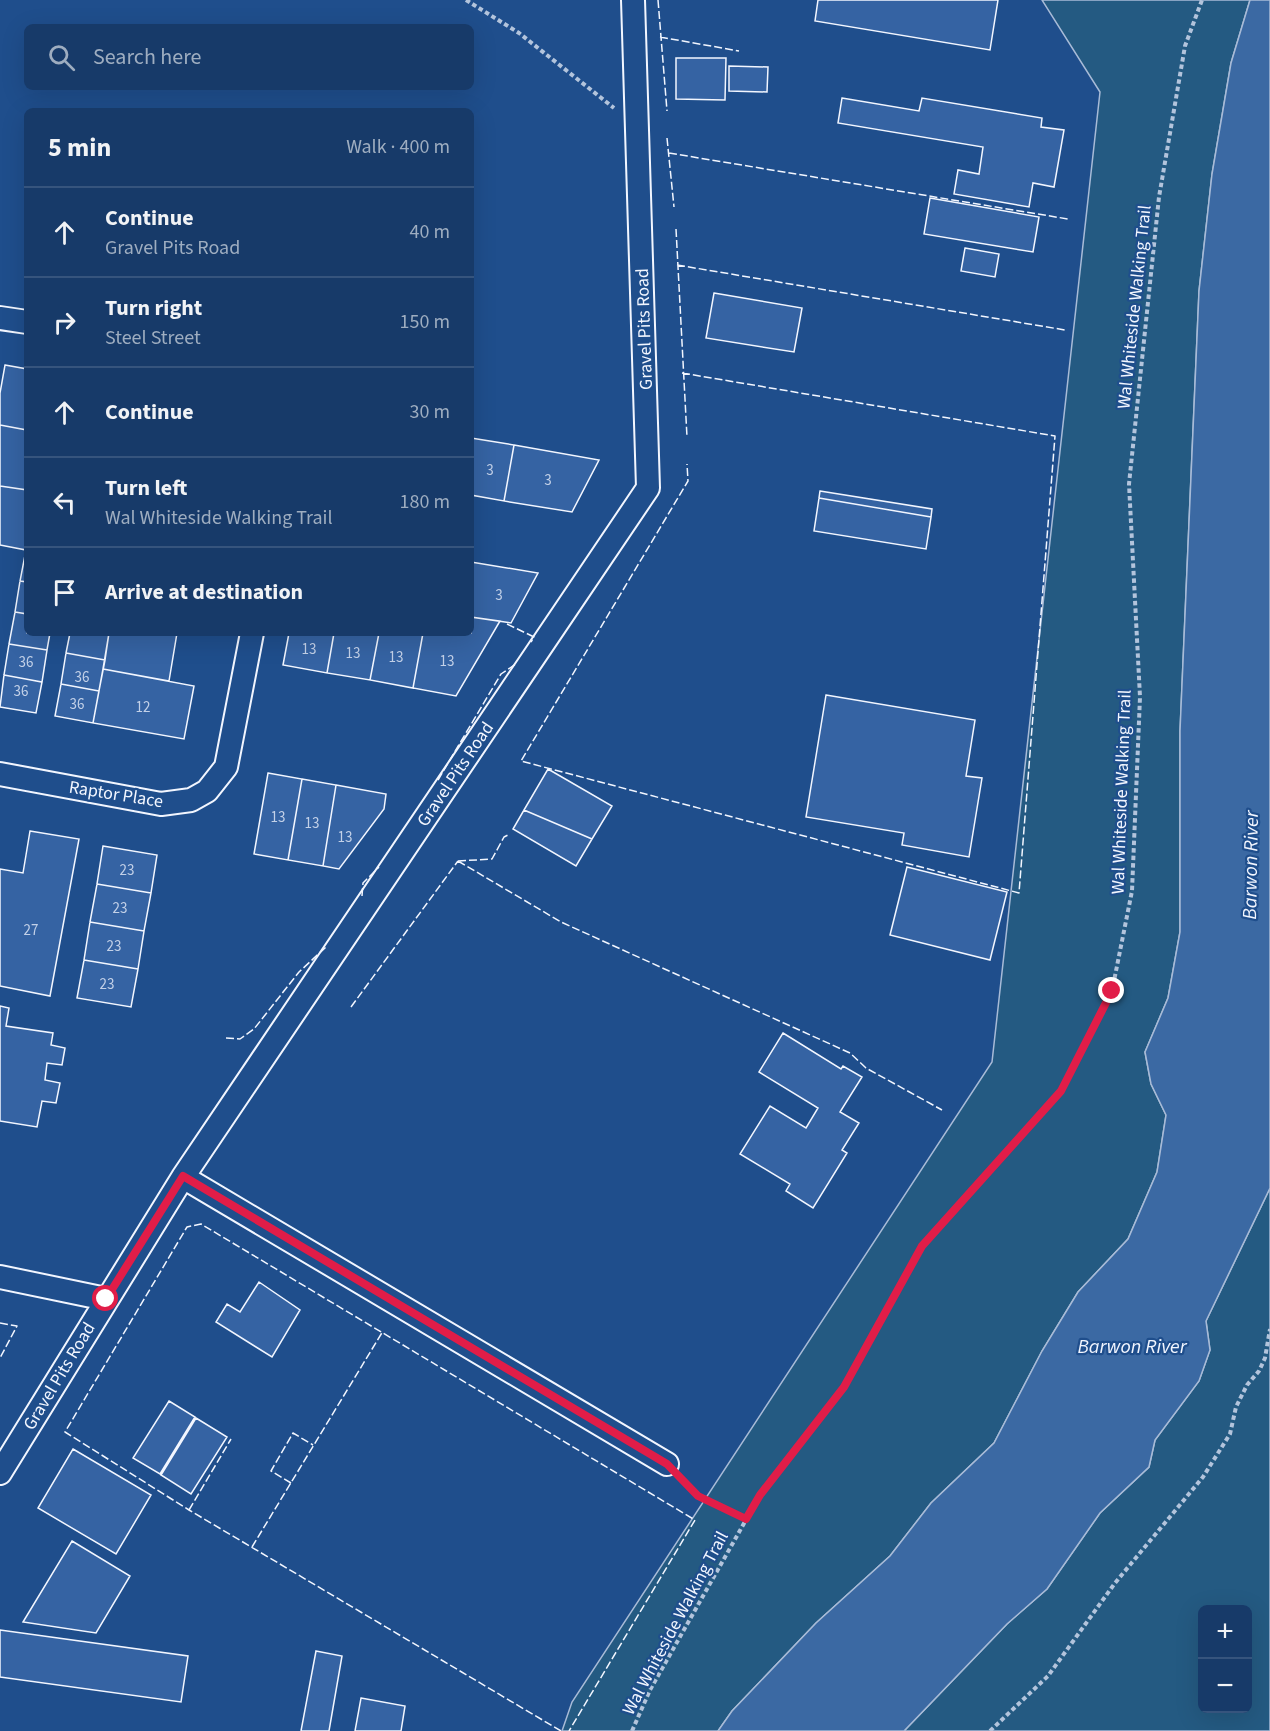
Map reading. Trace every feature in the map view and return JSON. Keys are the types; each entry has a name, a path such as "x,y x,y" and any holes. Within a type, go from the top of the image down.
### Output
{"street":[{"name":"Gravel Pits Road","path":"0,1473 183,1176 648,488 633,0"},
{"path":"0,318 24,322"},
{"name":"Raptor Place","path":"0,774 161,804 191,800 207,791 226,767 251,636"},
{"path":"183,1176 667,1464"},
{"path":"0,1277 106,1299"}],"path":[{"path":"466,0 519,33 638,127"},
{"name":"Wal Whiteside Walking Trail","path":"632,1731 650,1690 760,1495 844,1387 922,1246 1061,1091 1112,991 1132,891 1140,697 1129,484 1159,197 1185,46 1202,0"},
{"path":"990,1731 1048,1676 1115,1583 1203,1477 1230,1434 1236,1407 1265,1358 1270,1329"},
{"path":"667,1464 698,1496 746,1519"}],"shaded area":[{"path":"1042,0 1250,0 1231,63 1212,174 1199,291 1180,731 1180,932 1168,998 1145,1052 1151,1084 1166,1115 1157,1172 1128,1239 1078,1292 1042,1351 994,1443 931,1503 890,1556 816,1623 732,1711 718,1731 562,1731 572,1702 992,1062 1100,92"},
{"path":"1270,1188 1270,1731 904,1731 1007,1624 1047,1589 1100,1513 1149,1467 1155,1440 1199,1381 1210,1350 1206,1321"}],"water":[{"name":"Barwon River","path":"1250,0 1270,0 1270,1188 1206,1321 1210,1350 1199,1381 1155,1440 1149,1467 1100,1513 1047,1589 1007,1624 904,1731 718,1731 732,1711 816,1623 890,1556 931,1503 994,1443 1042,1351 1078,1292 1128,1239 1157,1172 1166,1115 1151,1084 1145,1052 1168,998 1180,932 1180,731 1199,291 1212,174 1231,63"}],"building":[{"path":"818,0 998,0 990,50 815,21"},
{"path":"676,58 726,58 725,100 676,99"},
{"path":"729,66 768,67 767,92 729,91"},
{"path":"842,98 919,111 922,98 1042,118 1041,127 1064,130 1054,187 1033,183 1029,207 954,194 958,170 979,174 983,147 838,123"},
{"path":"930,198 1039,217 1033,252 924,234"},
{"path":"965,248 999,254 995,277 961,271"},
{"path":"714,293 802,308 794,352 706,338"},
{"path":"5,365 24,368 24,429 0,425 0,393"},
{"path":"0,425 24,429 24,490 0,486"},
{"path":"474,438 514,445 504,501 474,496"},
{"path":"514,445 599,460 572,512 504,501"},
{"path":"0,486 24,490 24,550 0,545"},
{"path":"820,491 932,509 931,517 819,498"},
{"path":"819,498 931,517 926,549 814,531"},
{"path":"24,560 24,582 20,581"},
{"path":"474,562 538,573 511,623 474,617"},
{"path":"20,581 24,582 24,614 15,612"},
{"path":"15,612 24,614 24,636 49,636 47,650 9,644"},
{"path":"474,617 500,621 456,696 413,688 422,636 474,636"},
{"path":"69,636 109,636 105,660 66,653"},
{"path":"108,636 176,636 169,681 103,669"},
{"path":"288,636 333,636 327,673 283,665"},
{"path":"333,636 378,636 370,680 327,673"},
{"path":"378,636 422,636 413,688 370,680"},
{"path":"9,644 47,650 42,682 4,675"},
{"path":"66,653 105,660 99,691 61,684"},
{"path":"103,669 194,686 184,739 93,723"},
{"path":"4,675 42,682 36,713 0,707"},
{"path":"61,684 99,691 93,723 55,716"},
{"path":"826,695 975,720 966,776 982,778 969,857 902,845 904,833 806,817"},
{"path":"548,769 612,806 592,839 524,810"},
{"path":"268,773 302,779 288,860 254,854"},
{"path":"302,779 336,785 323,866 288,860"},
{"path":"336,785 386,794 384,809 339,869 323,866"},
{"path":"524,810 592,839 576,866 513,829"},
{"path":"30,831 79,839 50,996 0,986 0,869 23,873"},
{"path":"103,846 157,855 151,893 97,884"},
{"path":"907,867 1007,892 990,960 890,935"},
{"path":"97,884 151,893 144,931 90,922"},
{"path":"90,922 144,931 138,969 84,960"},
{"path":"84,960 138,969 131,1007 77,998"},
{"path":"0,1006 9,1008 6,1026 53,1033 51,1045 65,1048 62,1065 47,1063 45,1080 60,1083 56,1103 42,1101 37,1127 0,1121"},
{"path":"783,1033 841,1069 843,1066 862,1077 840,1112 859,1123 842,1150 847,1153 813,1208 786,1191 790,1184 740,1154 770,1106 806,1128 818,1108 759,1072"},
{"path":"259,1282 300,1310 272,1357 216,1322 227,1304 240,1312"},
{"path":"169,1401 195,1417 160,1474 133,1458"},
{"path":"196,1418 227,1437 191,1494 161,1475"},
{"path":"73,1449 151,1495 116,1554 38,1508"},
{"path":"72,1541 130,1576 96,1633 23,1622"},
{"path":"0,1630 188,1656 181,1702 0,1677"},
{"path":"316,1651 342,1656 329,1731 301,1731"},
{"path":"361,1698 405,1706 401,1731 355,1731"}],"fence":[{"path":"658,0 667,111"},
{"path":"660,37 739,51"},
{"path":"667,138 674,207"},
{"path":"669,153 1068,219"},
{"path":"676,229 687,437"},
{"path":"677,265 1065,330"},
{"path":"682,373 1055,436 1019,893 521,761 688,481 687,464"},
{"path":"507,624 534,637 531,642"},
{"path":"438,780 501,674 516,664"},
{"path":"458,861 492,859 504,837 510,834"},
{"path":"458,861 561,922 850,1053 866,1068 942,1110"},
{"path":"351,1007 458,861"},
{"path":"362,896 363,883 379,867"},
{"path":"226,1038 240,1039 254,1029 299,972 326,947"},
{"path":"561,1731 189,1510 65,1432 187,1227 201,1224 695,1520 569,1731"},
{"path":"0,1323 17,1326 0,1358"},
{"path":"252,1547 383,1331"},
{"path":"291,1483 271,1471 293,1433 313,1445"},
{"path":"189,1510 231,1439"}],"route":[{"path":"106,1299 183,1176 667,1464 698,1496 746,1519 760,1495 844,1387 922,1246 1061,1091 1112,991"}]}
